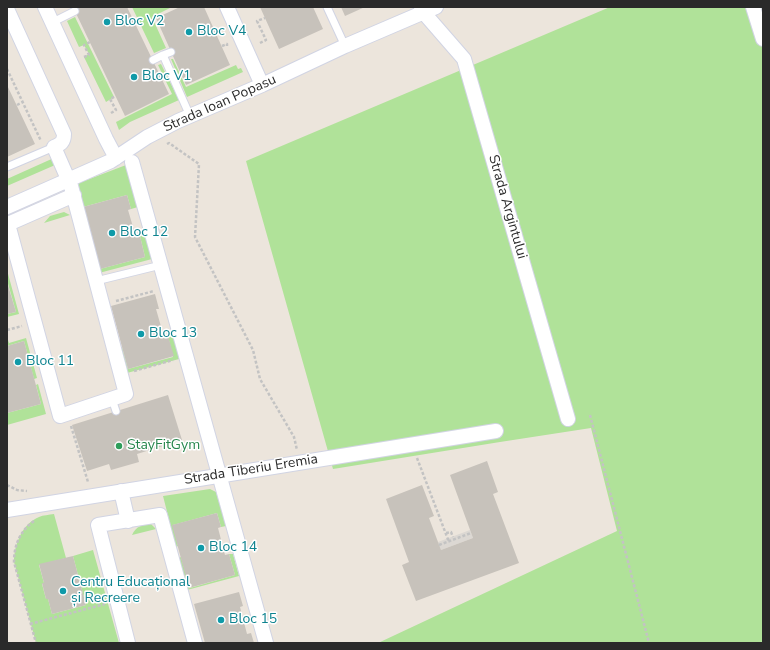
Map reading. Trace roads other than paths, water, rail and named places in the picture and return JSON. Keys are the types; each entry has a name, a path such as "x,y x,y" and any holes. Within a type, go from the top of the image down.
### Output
{"street":[{"path":"45,7 116,158"},
{"path":"227,7 262,85"},
{"path":"754,7 763,39"},
{"path":"7,9 64,134 64,140 60,144 50,149 69,179 74,195 126,394 114,405 60,416 8,224 74,195"},
{"name":"Strada Ioan Popasu","path":"7,207 111,162 146,137 190,116 262,85 427,9"},
{"name":"Strada Argintului","path":"427,9 464,59 568,419"},
{"path":"132,162 266,643"},
{"name":"Strada Tiberiu Eremia","path":"7,510 496,431"},
{"path":"121,491 128,520"},
{"path":"128,643 98,525 160,515 195,643"}],"lane":[{"path":"327,7 345,46"},
{"path":"53,22 75,11"},
{"path":"153,60 171,52"},
{"path":"163,55 190,116"},
{"path":"7,167 50,149"},
{"path":"96,282 161,265"}],"place":[{"name":"Bloc V2","path":"107,22"},
{"name":"Bloc V4","path":"189,32"},
{"name":"Bloc V1","path":"134,77"},
{"name":"Bloc 12","path":"112,233"},
{"name":"Bloc 13","path":"141,334"},
{"name":"Bloc 11","path":"18,362"},
{"name":"StayFitGym","path":"119,446"},
{"name":"Bloc 14","path":"201,548"},
{"name":"Centru Educațional și Recreere","path":"63,591"},
{"name":"Bloc 15","path":"221,620"}]}
